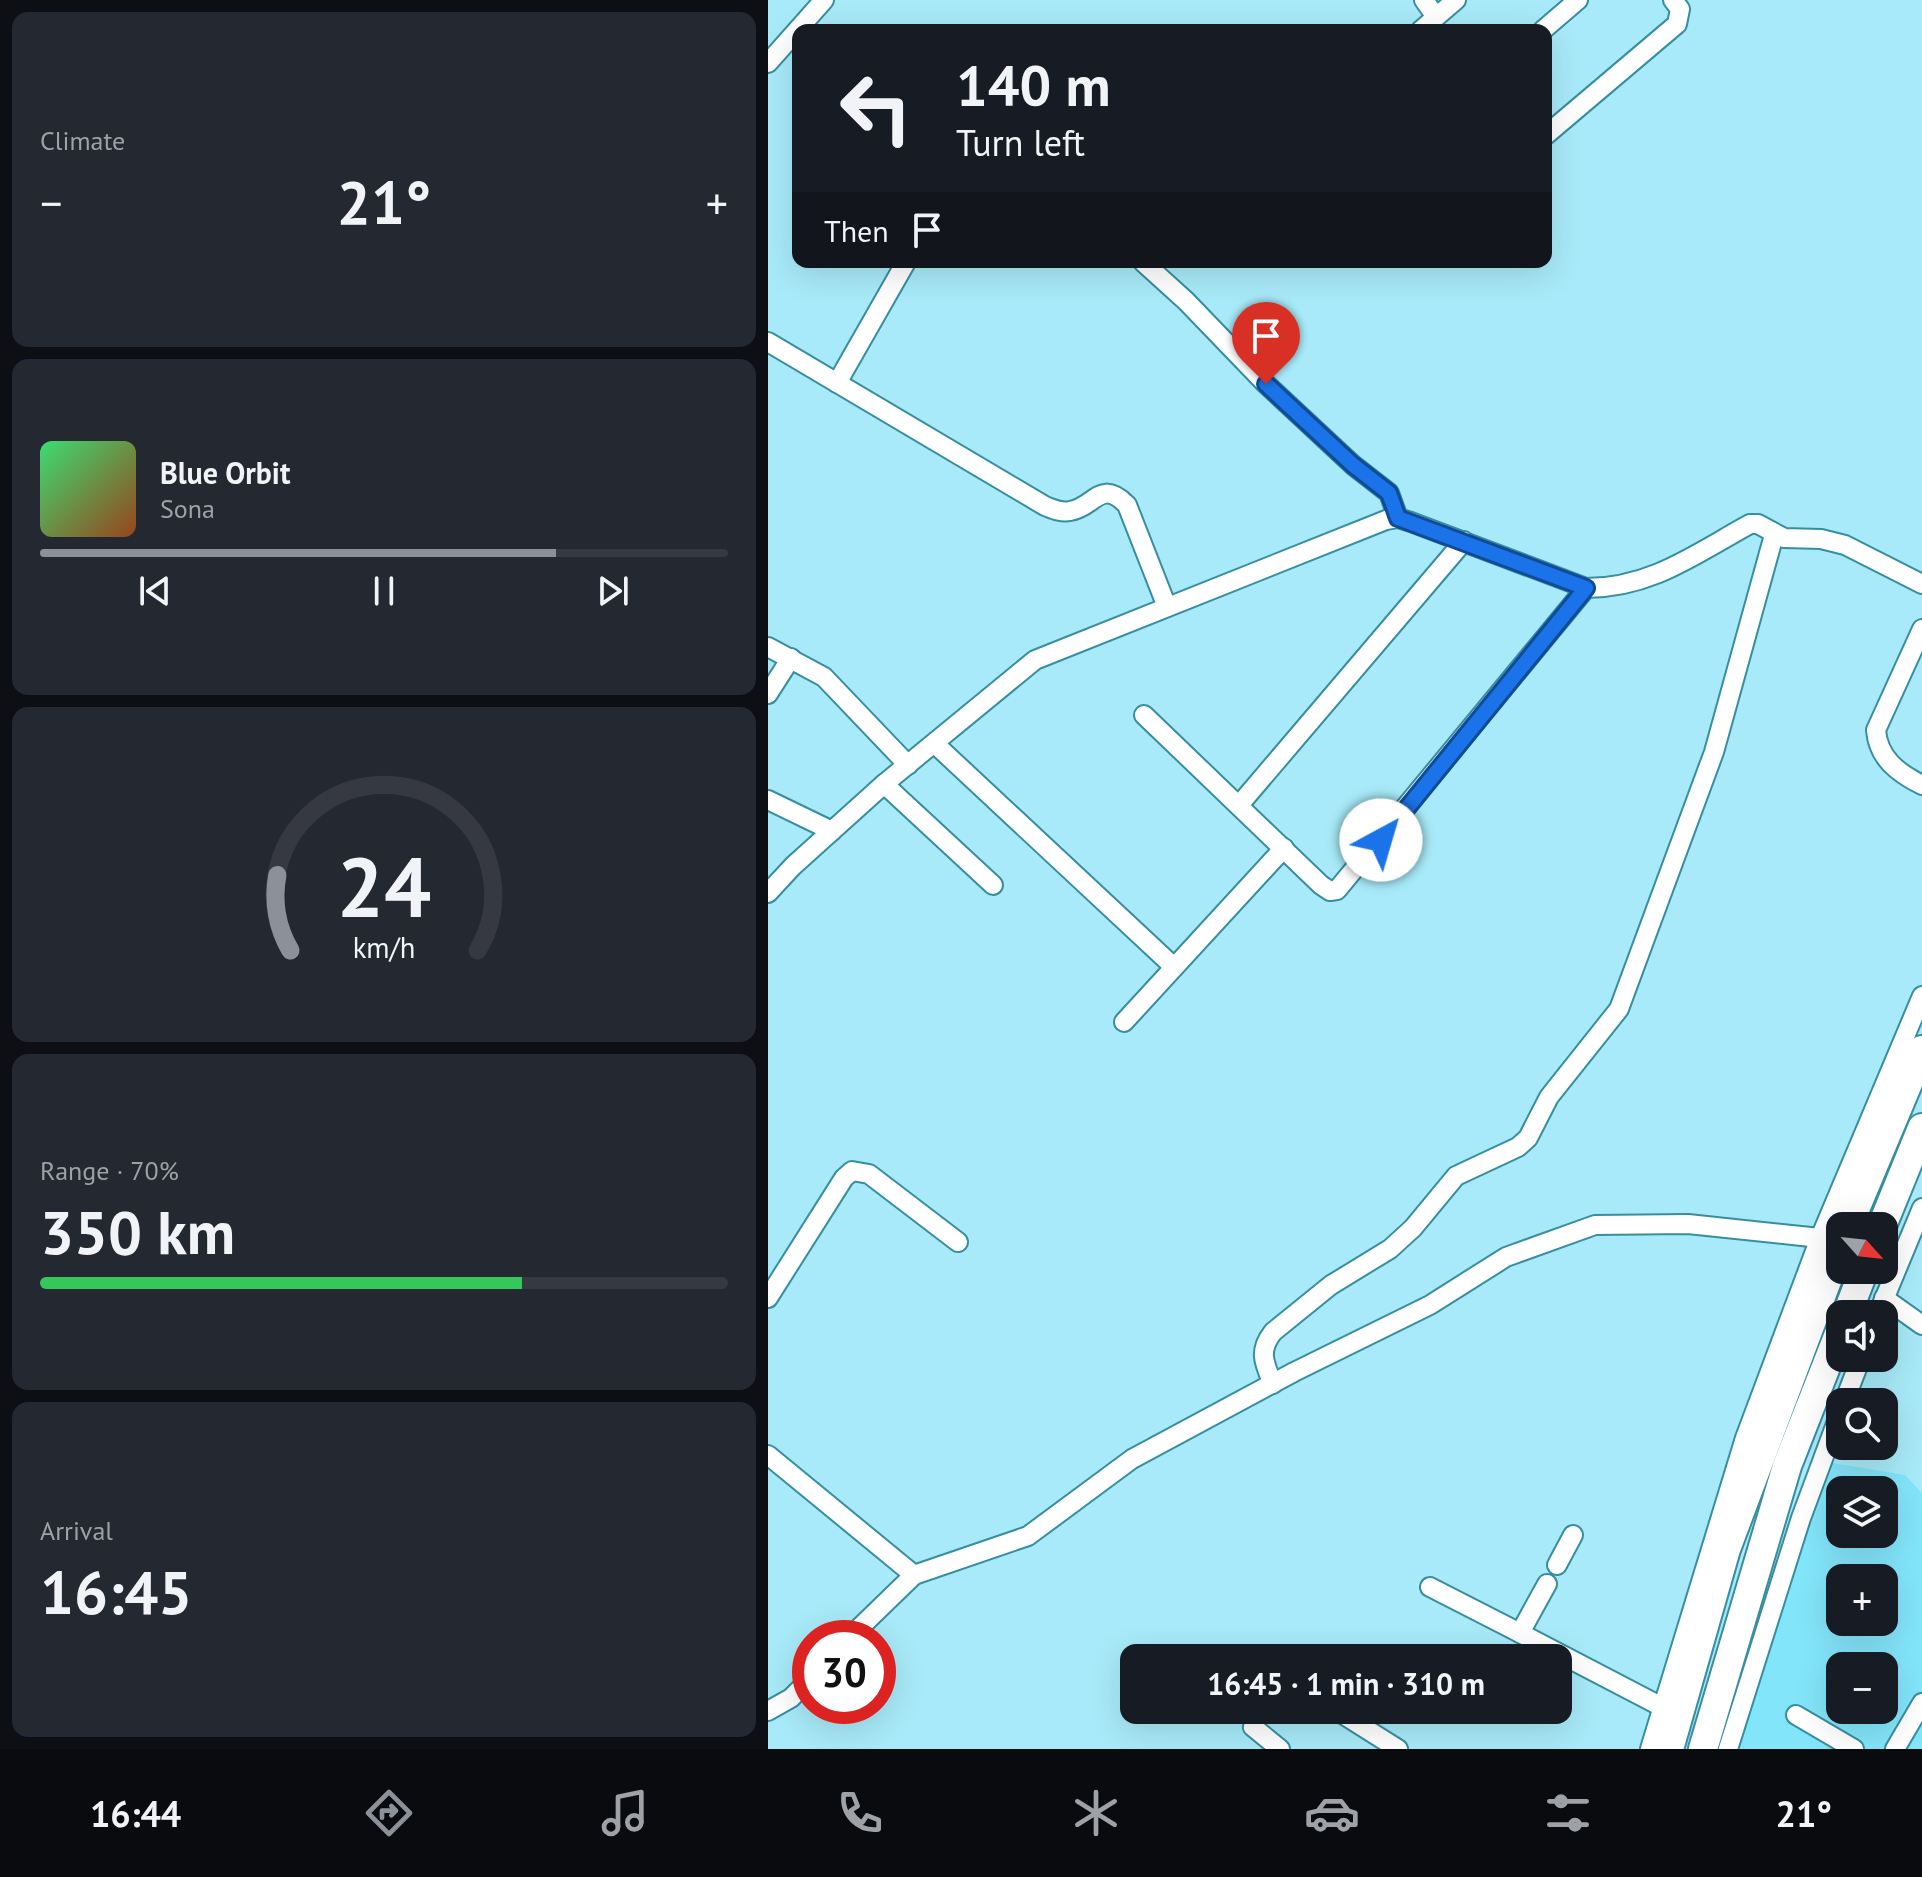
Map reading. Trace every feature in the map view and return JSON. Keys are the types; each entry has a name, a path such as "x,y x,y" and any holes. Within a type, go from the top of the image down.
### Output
{"highway":[{"path":"1854,1212 1922,1050"},
{"path":"1888,1212 1922,1128"},
{"path":"1669,1749 1726,1549 1826,1254"},
{"path":"1703,1749 1787,1466 1826,1367"}],"street":[{"path":"803,24 824,0"},
{"path":"1424,0 1436,17"},
{"path":"1428,24 1456,0"},
{"path":"1550,24 1578,0"},
{"path":"1552,130 1677,24 1680,9 1673,0"},
{"path":"768,63 792,36"},
{"path":"837,383 903,268"},
{"path":"1150,268 1277,394 1353,465 1389,493 1398,518"},
{"path":"768,342 1045,506 1059,511 1073,511 1099,494 1109,493 1119,498 1127,505 1167,607"},
{"path":"768,893 884,784 1035,660 1386,520 1398,518 1586,588 1616,588 1643,580 1750,524 1758,524 1774,535 1833,541 1922,584"},
{"path":"1273,1384 1263,1361 1266,1341 1273,1332 1331,1285 1390,1249 1413,1228 1456,1176 1518,1147 1528,1138 1549,1097 1619,1009 1714,752 1774,535"},
{"path":"1240,804 1464,541"},
{"path":"1144,715 1330,891 1343,886 1586,588"},
{"path":"1922,629 1876,730 1879,747 1888,762 1922,785"},
{"path":"768,647 824,677 908,765"},
{"path":"768,694 791,658"},
{"path":"935,744 1174,967"},
{"path":"884,784 993,885"},
{"path":"768,800 832,831"},
{"path":"1124,1022 1284,848"},
{"path":"1841,1212 1922,996"},
{"path":"768,1298 844,1178 852,1171 869,1174 958,1242"},
{"path":"1884,1300 1922,1208"},
{"path":"868,1620 914,1575 1028,1536 1132,1459 1430,1305 1506,1257 1595,1225 1688,1224 1826,1241"},
{"path":"1650,1749 1736,1464 1826,1251"},
{"path":"1898,1314 1922,1325"},
{"path":"1728,1749 1801,1518 1826,1451"},
{"path":"768,1455 914,1575"},
{"path":"1557,1565 1573,1535"},
{"path":"1520,1633 1547,1584"},
{"path":"1430,1587 1664,1708"},
{"path":"768,1711 792,1697"},
{"path":"1895,1749 1922,1703"},
{"path":"1796,1715 1854,1749"},
{"path":"1254,1724 1253,1727 1280,1749"},
{"path":"1358,1724 1398,1749"}],"shaded area":[{"path":"1827,1462 1905,1475 1922,1493 1922,1749 1737,1749"}],"route":[{"path":"1266,384 1353,465 1389,493 1398,518 1586,588 1381,840"}]}
